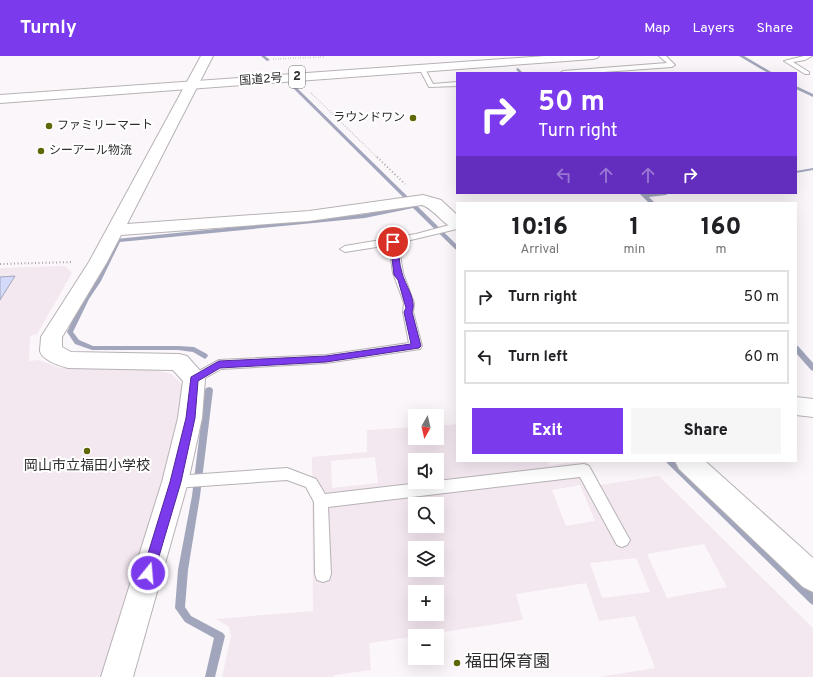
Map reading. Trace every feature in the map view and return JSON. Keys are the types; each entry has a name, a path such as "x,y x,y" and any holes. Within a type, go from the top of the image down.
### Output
{"main road":[{"name":"国道2号","path":"101,80 199,71 446,56"},
{"name":"国道2号","path":"0,99 199,71 422,68 593,56"},
{"path":"117,677 181,481 194,379 179,362 68,360 51,351 52,337 98,262 199,71"},
{"path":"115,230 309,216 338,213 415,200 435,204 454,226"},
{"path":"797,406 813,408"},
{"path":"689,462 813,577"}],"lane":[{"path":"577,72 672,65 662,56"},
{"path":"807,73 786,61 803,59 809,56"},
{"path":"422,68 431,86 456,84"},
{"path":"344,249 393,242 435,233 454,226"},
{"path":"194,379 219,365 326,359 416,346 408,312 410,308 402,280 398,275 393,242"},
{"path":"321,501 584,470 622,540"},
{"path":"181,481 287,474 311,483 321,501 323,574"}],"path":[{"path":"270,56 273,59 328,57"},
{"path":"310,93 415,200"},
{"path":"0,264 98,262"}],"shaded area":[{"name":"岡山市立福田小学校","path":"65,266 72,273 37,334 30,336 29,361 39,360 60,368 156,370 171,374 180,382 185,391 162,497 101,677 0,677 0,268"},
{"path":"456,424 456,462 548,462 549,465 588,462 600,485 659,476 813,628 813,677 599,677 655,668 635,616 599,621 586,583 516,594 523,620 444,632 444,629 408,629 408,637 369,643 371,670 334,675 334,677 222,677 231,636 229,627 216,619 313,611 312,457 367,452 367,430 408,427 408,445 444,445 444,425","holes":["375,457 378,483 332,488 331,461","580,485 595,521 566,526 552,490","704,544 727,587 667,598 647,554","636,558 650,592 602,598 590,563"]}],"water":[{"path":"15,276 0,300 0,277"}],"waterway":[{"path":"263,56 268,60"},
{"path":"741,56 769,72"},
{"path":"294,87 415,206"},
{"path":"797,88 813,96"},
{"path":"797,172 813,169"},
{"path":"645,196 659,194"},
{"path":"645,196 651,202"},
{"path":"205,356 194,350 178,348 92,348 77,342 70,332 86,298 98,281 118,240 365,216 415,206"},
{"path":"415,206 456,247"},
{"path":"797,349 813,368"},
{"path":"209,390 196,496 183,570 180,608 188,619 220,636 210,677"},
{"path":"671,462 813,600"}],"place":[{"name":"ラウンドワン","path":"413,118"},
{"name":"ファミリーマート","path":"49,126"},
{"name":"シーアール物流","path":"41,151"},
{"name":"岡山市立福田小学校","path":"87,451"},
{"name":"福田保育園","path":"457,663"}],"route":[{"path":"148,573 175,482 190,418 194,379 219,365 326,359 416,346 408,312 410,308 402,280 398,275 393,242"}]}
